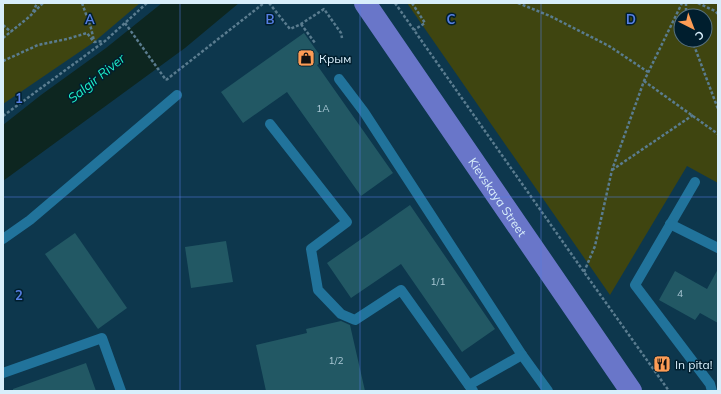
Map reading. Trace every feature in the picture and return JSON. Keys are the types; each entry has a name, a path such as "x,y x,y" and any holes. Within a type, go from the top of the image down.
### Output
{"main road":[{"name":"Kievskaya Street","path":"366,3 631,391"}],"lane":[{"path":"339,79 364,112 522,355 548,391"},
{"path":"3,239 30,220 177,95"},
{"path":"270,124 347,222 311,249 318,290 341,314 355,320 401,290 471,388 522,355"},
{"path":"695,182 635,285 710,384 712,391"},
{"path":"670,224 718,248"},
{"path":"3,373 102,338 121,391"}],"path":[{"path":"32,14 37,3"},
{"path":"3,38 43,3"},
{"path":"82,3 91,28 94,42"},
{"path":"3,116 105,41 147,3"},
{"path":"125,23 166,80 264,3"},
{"path":"269,3 290,29 301,24 324,9 341,33 342,38"},
{"path":"395,3 669,391"},
{"path":"412,3 425,23 414,30"},
{"path":"518,3 550,16 609,46 648,72"},
{"path":"584,272 595,246 612,170 644,81 682,3"},
{"path":"698,3 718,14"},
{"path":"301,24 315,43"},
{"path":"3,25 11,32"},
{"path":"3,61 38,45 87,33 94,42"},
{"path":"94,42 105,41"},
{"path":"695,48 718,109"},
{"path":"644,81 718,134"},
{"path":"612,170 693,115"}],"green space":[{"path":"3,3 140,3 94,42 3,104"},
{"path":"407,3 718,3 718,183 687,166 610,295"}],"water":[{"name":"Salgir River","path":"162,3 239,3 185,48 3,181 3,125 41,95 106,48"}],"building":[{"path":"304,33 324,61 317,65 393,173 361,196 287,92 243,123 221,92"},
{"path":"410,205 495,329 462,352 401,264 351,298 327,263"},
{"path":"75,233 127,308 98,329 45,254"},
{"path":"226,241 233,282 191,288 185,247"},
{"path":"718,269 718,323 700,313 695,320 659,300 675,271 707,289"},
{"path":"341,321 350,325 365,391 266,391 256,345 307,333 306,329"},
{"path":"86,363 96,391 13,391 13,389"}],"place":[{"name":"Крым","path":"306,58"},
{"name":"In pita!","path":"662,364"}]}
